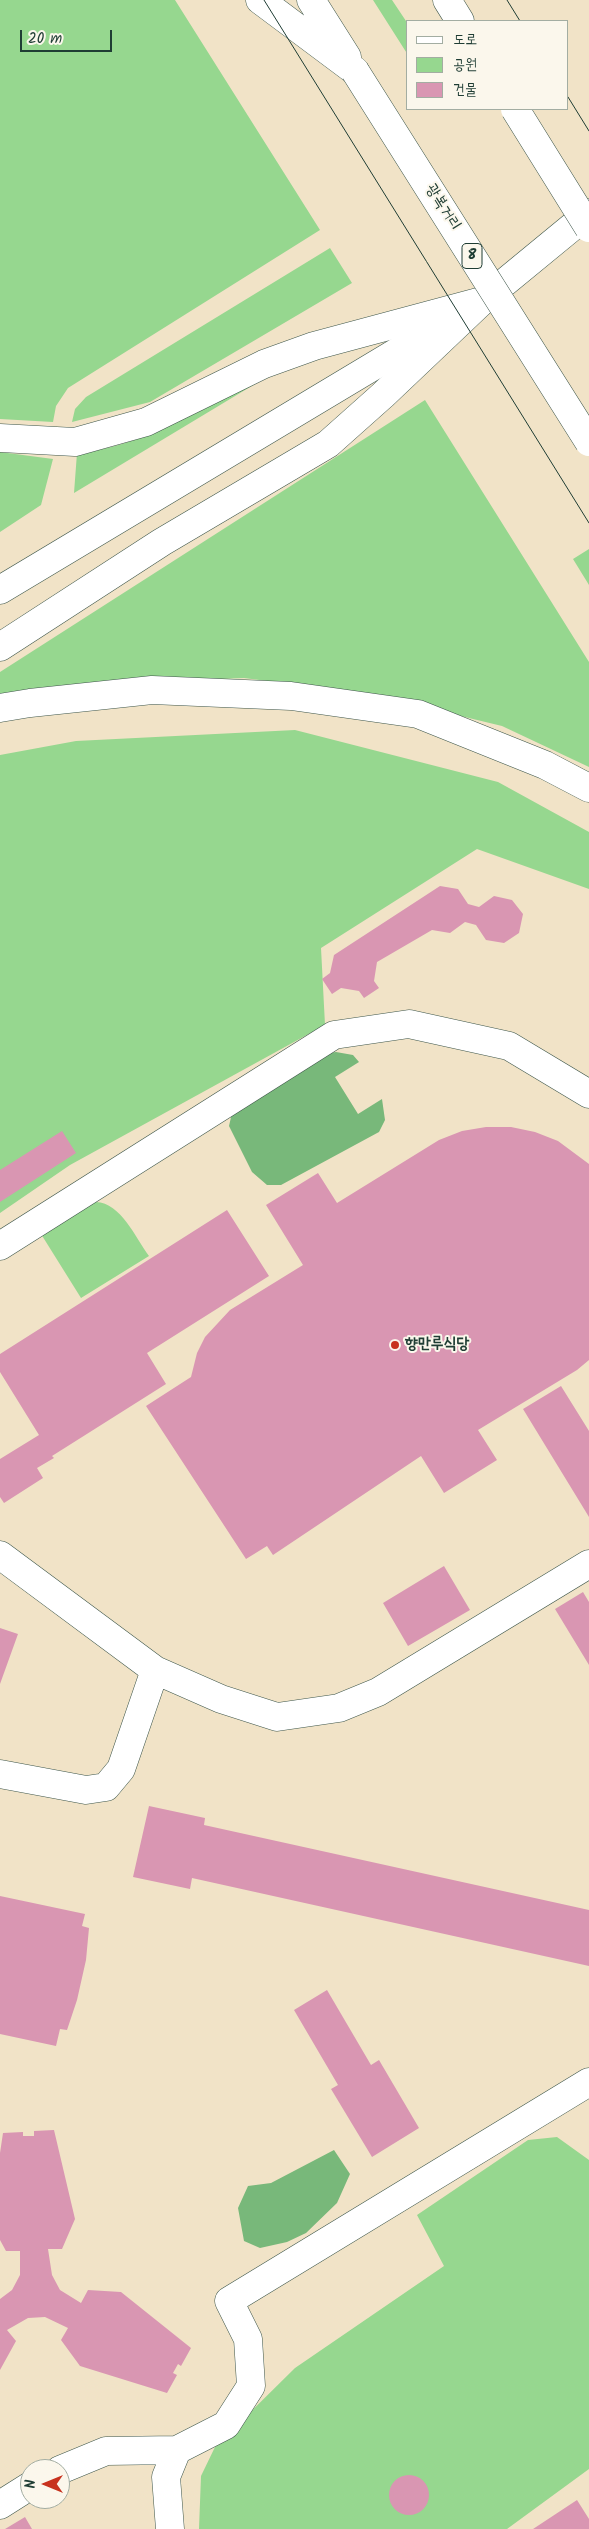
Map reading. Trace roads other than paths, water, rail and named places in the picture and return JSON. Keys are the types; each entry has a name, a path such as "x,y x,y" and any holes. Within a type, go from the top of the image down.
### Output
{"main road":[{"path":"260,0 355,71"},
{"name":"광복거리","path":"311,0 589,442"},
{"path":"516,110 589,228"},
{"path":"0,646 162,542 328,444 383,395 482,301 589,213"},
{"path":"0,438 75,442 146,422 264,364 314,346 482,301"},
{"path":"0,590 482,301"},
{"path":"0,708 152,690 291,696 418,714 545,765 589,788"},
{"path":"0,1246 334,1036 409,1024 509,1046 589,1094"},
{"path":"0,1555 155,1670 221,1699 277,1717 339,1708 378,1692 589,1564"},
{"path":"0,1774 86,1790 106,1787 120,1769 155,1670"},
{"path":"70,2466 106,2452 176,2450 226,2425 251,2386 248,2339 230,2301 589,2082"},
{"path":"170,2529 166,2477 176,2450"},
{"path":"0,2505 20,2492"}],"tram line":[{"path":"264,0 589,523"},
{"path":"507,0 519,20"},
{"path":"569,99 589,131"}],"place":[{"name":"향만루식당","path":"395,1345"}]}
